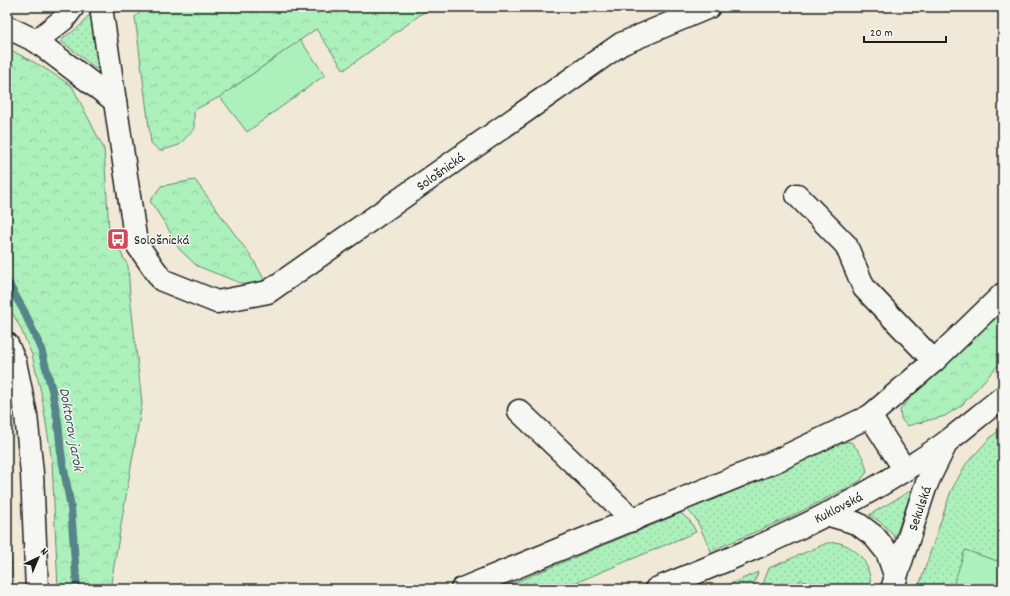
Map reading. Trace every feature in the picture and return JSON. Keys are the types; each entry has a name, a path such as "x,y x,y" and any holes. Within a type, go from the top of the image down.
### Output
{"street":[{"path":"36,41 64,19 73,7"},
{"name":"Sološnická","path":"101,7 136,242 162,280 217,302 268,292 621,44 709,7"},
{"path":"7,27 36,41 115,101"},
{"path":"797,195 846,246 864,288 934,361"},
{"path":"462,589 778,460 870,416 934,361 1003,294"},
{"path":"7,344 15,362 26,415 32,473 37,589"},
{"name":"Kuklovská","path":"656,589 778,538 869,491 905,470 948,441 1003,397"},
{"path":"519,411 632,520"},
{"path":"870,416 905,470"},
{"name":"Sekulská","path":"894,583 925,488 948,441"},
{"name":"Sekulská","path":"826,514 858,524 874,536 887,552 894,583"}],"green space":[{"path":"146,7 431,7 344,70 316,29 220,97 194,110 194,129 179,145 160,151 151,143 135,17"},
{"path":"89,15 91,17 97,47 99,68 96,69 62,42 62,39 79,27"},
{"path":"300,40 325,75 247,132 220,97"},
{"path":"7,48 41,66 72,86 104,149 109,230 128,266 142,403 110,589 58,589 52,461 41,392 32,355 20,327 7,303"},
{"path":"195,180 253,259 264,279 253,288 197,266 179,249 166,225 150,201 161,186"},
{"path":"1003,311 1003,360 962,405 945,416 907,426 901,419 900,410 926,378"},
{"path":"1003,427 1003,589 918,589 951,491 966,464 991,437"},
{"path":"839,442 851,442 862,456 867,472 860,481 790,517 711,551 696,519 685,507"},
{"path":"912,490 895,538 884,525 869,515"},
{"path":"7,506 13,586 13,589 7,589"},
{"path":"681,513 691,522 696,532 561,589 505,589 506,586"},
{"path":"827,543 840,543 850,547 859,554 865,563 870,577 870,589 825,589 800,580 797,589 761,589 769,568"},
{"path":"965,550 1003,563 1003,589 952,589"},
{"path":"758,572 752,589 721,588"}],"waterway":[{"name":"Doktorov jarok","path":"7,281 24,311 41,349 52,390 71,508 77,589"}],"place":[{"name":"Sološnická","path":"118,239"}]}
